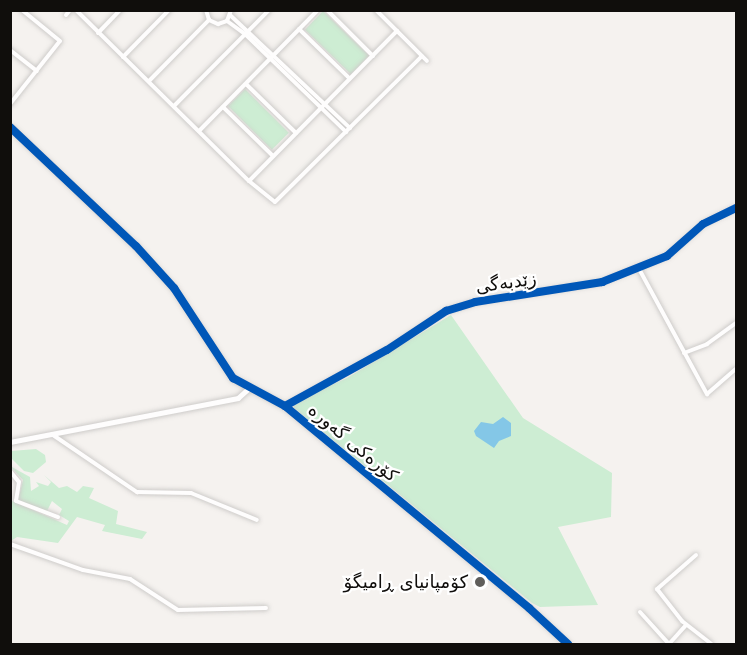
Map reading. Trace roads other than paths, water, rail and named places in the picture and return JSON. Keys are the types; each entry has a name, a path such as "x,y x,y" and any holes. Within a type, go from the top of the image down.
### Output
{"street":[{"path":"10,104 60,41 22,10"},
{"path":"66,15 70,10"},
{"path":"76,10 249,181 278,202 422,56"},
{"path":"98,33 120,10"},
{"path":"123,57 169,10"},
{"path":"206,10 209,20 218,24 227,21"},
{"path":"174,106 269,10"},
{"path":"199,131 318,10"},
{"path":"327,10 373,56"},
{"path":"376,10 427,61"},
{"path":"227,21 230,13 250,30 348,130"},
{"path":"149,81 209,20"},
{"path":"227,21 273,56"},
{"path":"299,29 350,79"},
{"path":"249,181 397,31"},
{"path":"10,50 37,71"},
{"path":"246,84 296,133"},
{"path":"10,93 16,97"},
{"path":"223,107 273,156"},
{"name":"کۆرەکی گەورە","path":"10,127 174,288 218,361 248,389 285,406 529,608 568,645"},
{"name":"زێدبەگی","path":"285,406 387,350 453,308 583,287 667,256 703,224 736,208"},
{"path":"638,267 706,394 736,369"},
{"path":"684,353 707,344 736,323"},
{"path":"10,442 238,399 248,389"},
{"path":"53,435 137,492 192,493 257,520"},
{"path":"10,471 19,482 12,499 58,517"},
{"path":"10,544 83,570 130,579 178,610 266,608"},
{"path":"696,555 657,587 686,625 711,645"},
{"path":"640,612 669,644 686,625"}],"water":[{"path":"503,417 511,423 511,436 499,441 494,448 476,436 474,431 481,422 493,424"}],"place":[{"name":"کۆمپانیای ڕامیگۆ","path":"480,582"}]}
